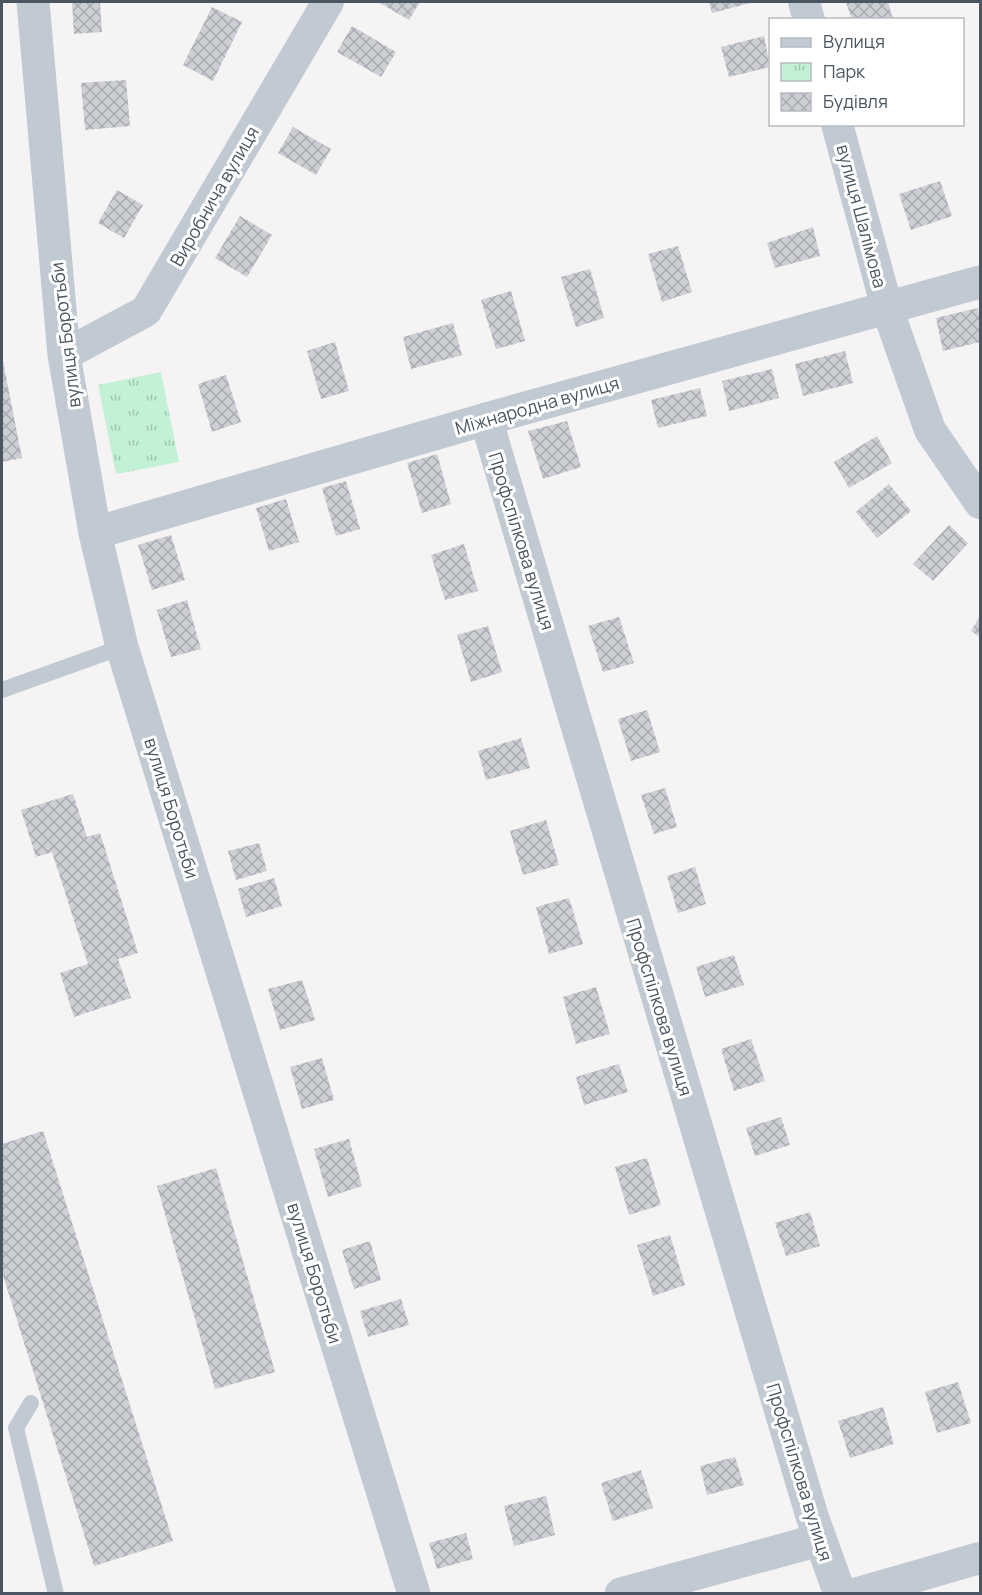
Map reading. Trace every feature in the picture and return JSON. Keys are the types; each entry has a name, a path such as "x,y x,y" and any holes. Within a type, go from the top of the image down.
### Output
{"street":[{"name":"вулиця Боротьби","path":"33,2 64,355 95,533 122,646 414,1593"},
{"name":"Виробнича вулиця","path":"64,355 146,311 328,2"},
{"path":"804,2 808,18"},
{"name":"вулиця Шалімова","path":"838,126 887,308 930,430 981,503"},
{"name":"Міжнародна вулиця","path":"95,533 486,418 981,282"},
{"name":"Профспілкова вулиця","path":"486,418 819,1540 840,1593"},
{"path":"621,1593 819,1540"},
{"path":"855,1593 981,1558"}],"lane":[{"path":"2,690 122,646"},
{"path":"31,1403 16,1428 56,1593"}],"green space":[{"path":"161,372 179,462 116,474 98,385"}],"building":[{"path":"72,2 100,2 102,32 74,34"},
{"path":"378,2 420,2 409,20"},
{"path":"709,2 754,2 712,13"},
{"path":"846,2 888,2 893,18 851,18"},
{"path":"212,7 242,22 213,81 183,65"},
{"path":"352,26 396,52 381,77 337,52"},
{"path":"764,36 769,67 729,77 721,47"},
{"path":"126,80 130,126 85,130 81,83"},
{"path":"293,127 331,149 316,175 278,153"},
{"path":"940,181 952,216 911,230 899,194"},
{"path":"117,190 143,205 124,238 98,223"},
{"path":"240,216 272,235 247,277 215,258"},
{"path":"813,227 820,256 775,268 767,243"},
{"path":"678,246 692,292 662,302 648,254"},
{"path":"590,269 604,318 576,327 561,277"},
{"path":"511,291 525,341 496,349 481,300"},
{"path":"978,308 980,342 943,351 936,318"},
{"path":"453,323 462,355 411,369 403,337"},
{"path":"335,342 349,391 321,399 307,351"},
{"path":"845,351 853,383 803,396 795,364"},
{"path":"2,356 22,458 2,462"},
{"path":"772,369 779,398 729,411 722,381"},
{"path":"226,375 241,422 212,432 198,384"},
{"path":"700,388 707,416 658,428 651,400"},
{"path":"567,421 581,467 543,479 528,431"},
{"path":"877,436 892,463 849,488 834,462"},
{"path":"437,454 451,504 422,513 407,463"},
{"path":"346,481 360,529 336,536 322,488"},
{"path":"889,484 911,511 877,538 856,512"},
{"path":"286,499 299,542 269,551 256,508"},
{"path":"949,525 968,543 933,581 913,564"},
{"path":"171,535 185,580 152,590 138,545"},
{"path":"464,544 478,591 445,600 431,555"},
{"path":"187,600 201,649 171,657 157,610"},
{"path":"980,616 980,637 971,631"},
{"path":"619,617 634,663 603,672 588,626"},
{"path":"488,626 502,672 471,682 457,635"},
{"path":"647,710 660,752 631,761 618,719"},
{"path":"521,738 530,768 486,780 478,751"},
{"path":"665,788 677,827 654,834 641,795"},
{"path":"73,794 87,837 100,833 138,953 118,959 131,998 74,1017 60,973 88,964 52,852 36,857 21,810"},
{"path":"546,820 559,865 523,875 510,831"},
{"path":"259,843 267,871 236,880 228,851"},
{"path":"695,867 706,904 678,913 667,876"},
{"path":"274,878 282,906 246,917 238,889"},
{"path":"569,898 583,944 549,954 536,907"},
{"path":"734,955 744,985 705,997 696,967"},
{"path":"302,980 315,1020 280,1030 268,989"},
{"path":"596,987 610,1034 576,1044 563,997"},
{"path":"751,1039 765,1081 734,1091 721,1049"},
{"path":"322,1058 334,1100 302,1109 290,1067"},
{"path":"619,1064 628,1092 584,1105 576,1077"},
{"path":"781,1117 790,1145 755,1156 746,1128"},
{"path":"43,1131 173,1541 94,1566 2,1272 2,1144"},
{"path":"349,1139 362,1186 328,1197 314,1149"},
{"path":"647,1158 661,1205 629,1215 615,1167"},
{"path":"216,1168 275,1372 215,1389 157,1186"},
{"path":"810,1212 820,1246 786,1256 775,1223"},
{"path":"670,1235 685,1285 653,1296 637,1245"},
{"path":"370,1241 381,1280 354,1289 342,1250"},
{"path":"401,1299 409,1325 368,1337 360,1311"},
{"path":"958,1382 971,1423 937,1433 925,1392"},
{"path":"883,1407 894,1444 850,1458 838,1421"},
{"path":"735,1457 744,1485 707,1495 700,1466"},
{"path":"641,1470 653,1508 613,1521 601,1483"},
{"path":"546,1496 555,1535 514,1546 504,1506"},
{"path":"466,1533 473,1559 437,1569 429,1543"}]}
